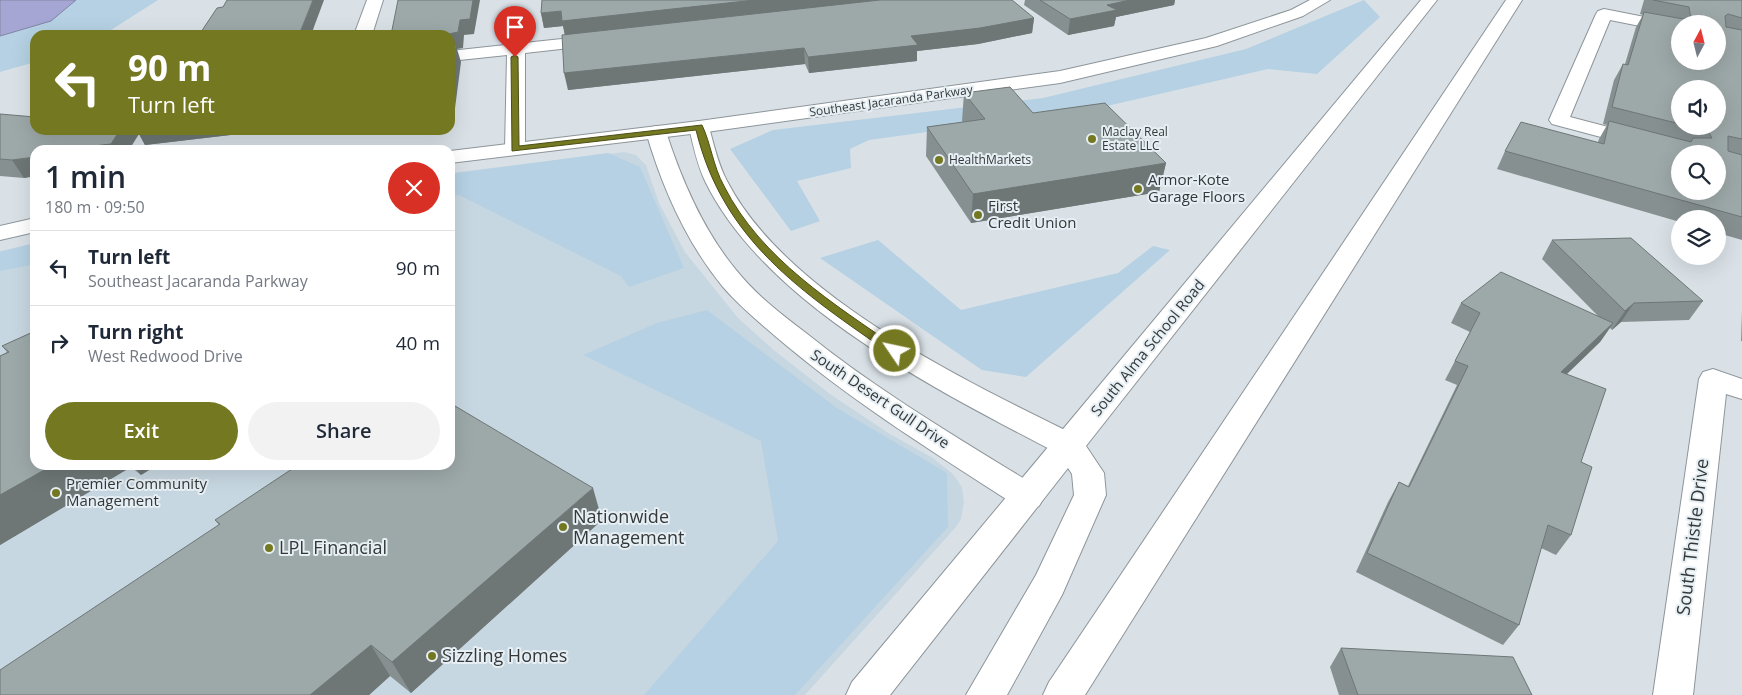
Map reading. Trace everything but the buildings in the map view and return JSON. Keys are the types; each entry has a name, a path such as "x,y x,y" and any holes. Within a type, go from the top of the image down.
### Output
{"street":[{"path":"365,30 375,0"},
{"name":"Southeast Jacaranda Parkway","path":"455,156 699,127 986,89 1096,70 1228,37 1297,13 1322,0"},
{"name":"South Alma School Road","path":"866,695 1070,446 1429,0"},
{"path":"1063,695 1514,0"},
{"path":"1671,26 1604,14 1559,120 1671,149"},
{"path":"455,55 616,38"},
{"path":"515,149 516,49"},
{"path":"699,127 707,159 719,187 748,231 775,261 833,309 895,351 971,396 1070,446 1088,474 1090,495 1050,584 986,695"},
{"name":"South Desert Gull Drive","path":"656,132 673,186 704,242 728,276 767,315 822,362 1028,497"},
{"path":"0,233 30,227"},
{"name":"South Thistle Drive","path":"1673,695 1728,384"}],"shaded area":[{"path":"0,0 158,0 111,30 30,30 30,63 0,72"},
{"path":"1364,0 1380,17 1317,74 1268,69 1094,109 869,140 850,149 851,168 797,181 820,221 791,231 730,149 773,130 1043,98 1246,49"},
{"path":"624,152 636,155 646,165 659,203 685,252 738,318 775,351 830,394 890,434 933,458 953,474 962,487 964,503 961,519 956,527 805,695 0,695 0,251 30,244 30,470 455,470 455,172"},
{"path":"608,153 640,167 684,268 629,287 621,276 459,195 455,195 455,173"},
{"path":"878,240 961,310 1118,273 1153,246 1170,250 1026,377 982,370 820,258"},
{"path":"30,244 30,265 0,271 0,252"},
{"path":"707,310 837,408 947,473 948,527 795,695 644,695 778,541 761,441 583,355 657,323"}],"water":[{"path":"0,0 76,0 51,21 0,36"}],"place":[{"name":"Maclay Real Estate LLC","path":"1092,139"},
{"name":"HealthMarkets","path":"939,160"},
{"name":"Armor-Kote Garage Floors","path":"1138,189"},
{"name":"First Credit Union","path":"978,215"},
{"name":"Premier Community Management","path":"56,493"},
{"name":"Nationwide Management","path":"563,527"},
{"name":"LPL Financial","path":"269,548"},
{"name":"Sizzling Homes","path":"432,656"}],"route":[{"path":"515,57 515,149 699,127 707,159 719,187 748,231 775,261 833,309 895,351"}]}
